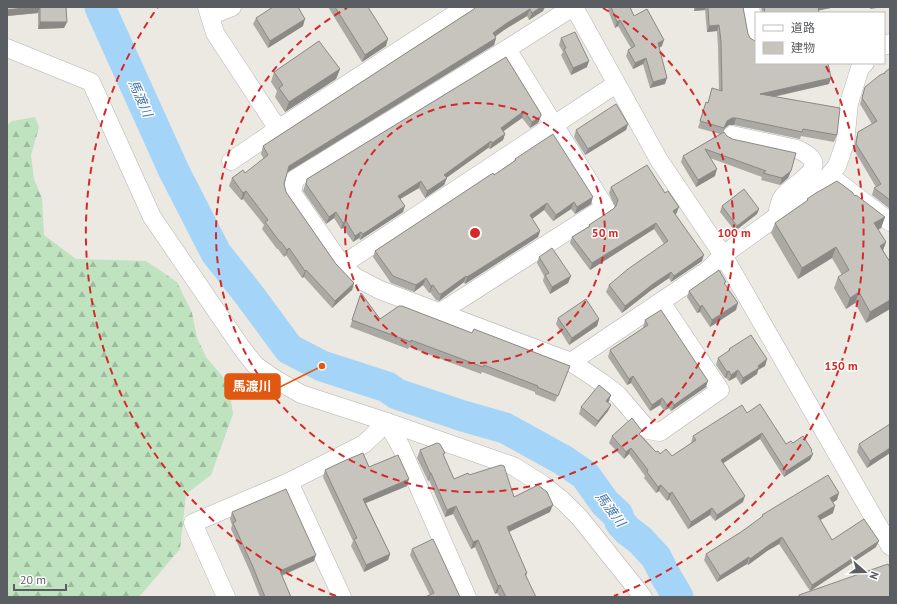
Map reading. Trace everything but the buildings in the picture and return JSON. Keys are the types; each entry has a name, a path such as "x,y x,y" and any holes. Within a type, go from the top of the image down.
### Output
{"street":[{"path":"232,7 208,12 215,33 278,129"},
{"path":"231,161 466,7"},
{"path":"661,302 720,390 660,432 648,430 618,395 602,382 571,362 380,290 355,277 342,265 292,193 295,179 507,50 573,7 659,160 723,255 890,546"},
{"path":"750,7 755,33"},
{"path":"7,48 91,82 152,217 241,347 255,365 274,379 300,394 387,422 513,466 542,484 563,501 580,518 643,597"},
{"path":"439,313 605,206 507,50"},
{"path":"571,362 708,270 723,255 822,184 836,166 845,143 849,103 860,68 864,64"},
{"path":"342,265 555,126 616,84"},
{"path":"732,135 798,149 812,158 813,165 811,172 782,199 777,217"},
{"path":"829,175 890,222"},
{"path":"226,597 193,524 289,482 364,444 387,422"},
{"path":"387,422 401,447 467,597"},
{"path":"289,482 342,597"}],"green space":[{"path":"35,117 39,127 31,155 34,179 42,198 44,235 76,259 146,261 177,282 192,313 197,338 206,357 223,377 230,395 233,414 211,475 186,494 180,549 139,597 7,597 7,125 12,121"}],"waterway":[{"name":"馬渡川","path":"100,7 174,171 216,253 289,349 322,366 387,387 397,394 505,428 563,460 585,475 605,503 618,515 620,522 656,557 678,597"}],"place":[{"name":"馬渡川","path":"322,366"}]}
